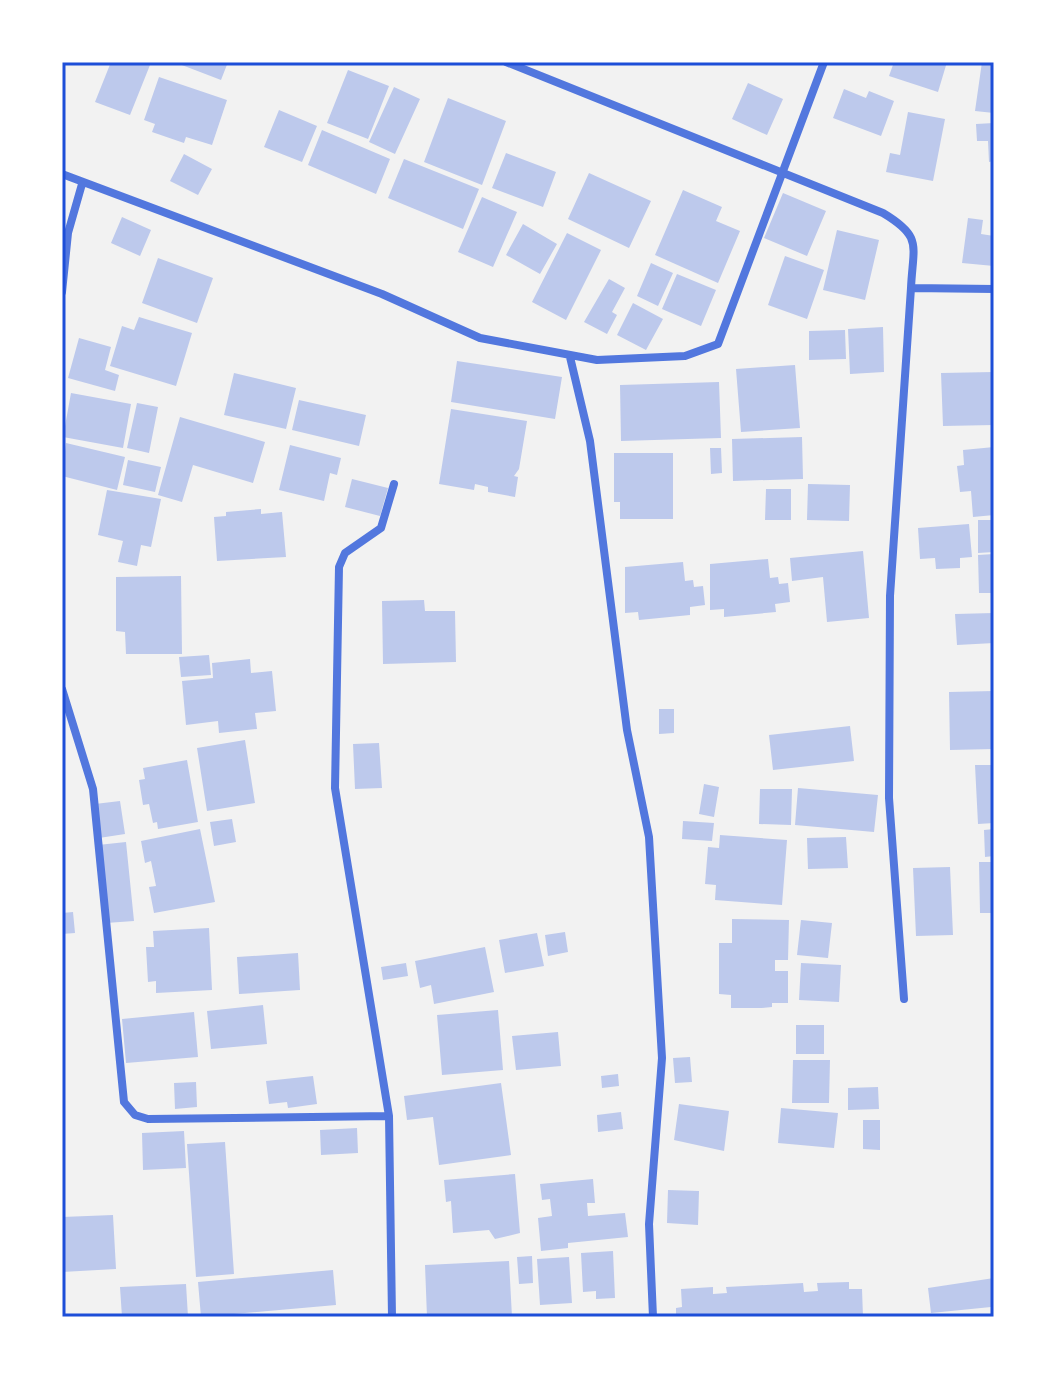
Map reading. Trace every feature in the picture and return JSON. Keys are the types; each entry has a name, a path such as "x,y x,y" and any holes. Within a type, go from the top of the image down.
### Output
{"street":[{"path":"506,62 779,175 883,213 907,228 913,241 890,596 889,798 904,999"},
{"path":"62,174 382,294 480,338 597,360 685,356 718,344 824,62"},
{"path":"62,291 68,233 82,184"},
{"path":"911,288 994,289"},
{"path":"570,357 590,441 627,730 649,837 662,1058 649,1224 653,1317"},
{"path":"392,1317 389,1116 335,788 335,652 341,560 381,528 394,484"},
{"path":"62,689 93,789 124,1102 135,1115 148,1119 389,1116"}],"building":[{"path":"111,62 150,65 130,115 95,102"},
{"path":"174,62 228,62 221,80"},
{"path":"894,62 947,62 938,92 889,76"},
{"path":"982,62 994,62 994,113 975,111"},
{"path":"348,70 389,86 368,139 327,123"},
{"path":"159,77 227,100 212,145 186,137 184,143 152,132 155,124 144,120"},
{"path":"748,83 783,99 767,135 732,119"},
{"path":"394,87 420,99 395,154 369,142"},
{"path":"844,89 866,98 869,91 894,101 881,136 833,118"},
{"path":"448,98 506,121 482,185 424,162"},
{"path":"279,110 317,126 302,162 264,147"},
{"path":"908,112 945,119 933,181 886,172 890,153 900,155"},
{"path":"994,123 994,161 989,162 988,141 977,141 976,124"},
{"path":"322,130 390,159 376,194 308,165"},
{"path":"506,153 556,172 543,207 492,188"},
{"path":"184,154 212,169 198,195 170,181"},
{"path":"404,159 479,189 463,229 388,198"},
{"path":"589,173 651,201 629,248 568,219"},
{"path":"683,190 722,207 716,221 740,231 718,283 655,255"},
{"path":"783,193 826,211 807,256 764,238"},
{"path":"482,197 517,212 493,267 458,252"},
{"path":"122,217 151,230 140,256 111,243"},
{"path":"968,218 983,220 981,234 994,236 994,266 962,263"},
{"path":"523,224 557,244 540,274 506,255"},
{"path":"837,230 879,240 865,300 823,290"},
{"path":"567,233 601,250 566,320 532,302"},
{"path":"785,256 824,270 807,319 768,305"},
{"path":"158,258 213,278 197,323 142,303"},
{"path":"651,263 673,273 658,306 637,296"},
{"path":"677,274 716,290 701,326 662,309"},
{"path":"609,279 625,288 612,312 617,315 607,334 584,322"},
{"path":"633,303 663,319 646,350 617,335"},
{"path":"139,317 192,333 176,386 110,366 122,326 134,330"},
{"path":"883,327 884,372 850,374 848,329"},
{"path":"845,330 846,359 809,360 809,331"},
{"path":"79,338 111,347 105,370 119,375 115,391 68,378"},
{"path":"457,361 562,377 555,419 451,402"},
{"path":"795,365 800,428 741,432 736,369"},
{"path":"994,372 994,425 943,426 941,373"},
{"path":"234,373 296,388 286,429 224,415"},
{"path":"719,382 721,438 621,441 620,385"},
{"path":"71,393 131,404 123,448 63,437"},
{"path":"299,400 366,415 359,446 292,430"},
{"path":"137,403 158,407 149,453 127,448"},
{"path":"451,409 527,421 519,469 514,476 518,477 515,497 488,492 488,487 475,484 474,490 439,484"},
{"path":"180,417 265,442 253,483 193,465 182,502 158,495"},
{"path":"802,437 803,479 733,481 732,439"},
{"path":"66,443 125,457 117,490 62,476"},
{"path":"290,445 341,458 337,475 330,473 324,501 279,490"},
{"path":"994,447 994,515 973,517 971,491 960,492 957,466 964,465 963,450"},
{"path":"710,448 721,448 722,473 711,474"},
{"path":"614,453 673,453 673,519 620,519 620,502 614,502"},
{"path":"128,460 161,467 155,492 123,485"},
{"path":"352,479 388,488 380,516 345,507"},
{"path":"808,484 850,485 849,521 807,520"},
{"path":"766,489 791,489 791,520 765,520"},
{"path":"107,490 161,499 151,547 141,545 137,566 118,562 123,541 98,535"},
{"path":"261,509 261,514 282,512 286,557 217,561 214,517 226,516 226,512"},
{"path":"978,520 994,520 994,552 978,553"},
{"path":"969,524 972,557 960,558 960,568 936,569 935,558 920,559 918,528"},
{"path":"863,551 869,618 827,622 823,577 792,581 790,558"},
{"path":"994,554 994,593 979,593 978,555"},
{"path":"768,559 770,578 778,577 779,584 788,583 790,602 775,604 776,612 724,617 724,609 710,610 710,564"},
{"path":"683,562 685,581 693,580 694,587 703,586 705,605 690,607 690,615 639,620 638,612 625,613 625,567"},
{"path":"181,576 182,654 126,654 125,632 116,631 116,577"},
{"path":"424,600 425,611 455,611 456,662 383,664 382,601"},
{"path":"994,613 994,643 957,645 955,614"},
{"path":"209,655 211,675 181,677 179,657"},
{"path":"250,659 251,673 272,671 276,711 255,713 257,729 219,733 218,721 186,725 182,681 213,678 212,663"},
{"path":"994,691 994,749 950,750 949,692"},
{"path":"659,709 674,709 674,733 659,734"},
{"path":"850,726 854,761 773,770 769,735"},
{"path":"245,740 255,803 207,811 197,748"},
{"path":"379,743 382,788 355,789 353,744"},
{"path":"187,760 198,822 158,829 157,822 153,823 149,804 143,805 139,780 145,779 143,768"},
{"path":"975,765 994,765 994,823 978,824"},
{"path":"704,784 719,787 714,817 699,814"},
{"path":"798,788 878,795 874,832 795,825"},
{"path":"760,789 792,789 791,825 759,824"},
{"path":"120,801 125,834 99,838 95,804"},
{"path":"232,819 236,842 214,846 210,822"},
{"path":"683,821 714,823 712,841 682,839"},
{"path":"200,829 215,902 154,913 149,887 156,886 151,861 145,863 141,841"},
{"path":"994,829 994,856 985,857 984,830"},
{"path":"720,835 787,840 782,905 715,900 716,885 705,884 708,847 719,848"},
{"path":"846,837 848,868 808,869 807,838"},
{"path":"126,842 134,921 106,923 98,845"},
{"path":"979,862 994,862 994,913 980,913"},
{"path":"950,867 953,935 916,936 913,868"},
{"path":"73,912 75,933 62,934 62,913"},
{"path":"732,919 789,920 788,960 775,960 775,971 788,971 788,1003 772,1003 772,1007 762,1008 731,1008 731,995 719,994 719,943 732,943"},
{"path":"801,920 832,923 828,958 797,955"},
{"path":"209,928 212,990 156,993 156,981 148,982 146,947 154,947 153,931"},
{"path":"565,932 568,952 548,956 545,935"},
{"path":"537,933 544,966 505,973 499,940"},
{"path":"485,947 494,992 434,1004 431,985 420,988 415,961"},
{"path":"298,953 300,990 239,994 237,957"},
{"path":"406,963 408,976 383,980 381,967"},
{"path":"801,963 841,965 839,1002 799,1000"},
{"path":"263,1005 267,1044 211,1049 207,1011"},
{"path":"498,1010 503,1070 442,1075 437,1015"},
{"path":"194,1012 198,1057 126,1063 122,1019"},
{"path":"796,1025 824,1025 824,1054 796,1054"},
{"path":"558,1032 561,1066 516,1070 512,1036"},
{"path":"690,1057 692,1082 675,1083 673,1058"},
{"path":"793,1060 830,1060 829,1103 792,1103"},
{"path":"618,1074 619,1086 602,1088 601,1076"},
{"path":"313,1076 317,1104 288,1108 287,1102 269,1104 266,1081"},
{"path":"196,1082 197,1107 175,1109 174,1083"},
{"path":"501,1083 511,1155 439,1165 433,1117 407,1120 404,1096"},
{"path":"878,1087 879,1109 848,1110 848,1088"},
{"path":"679,1104 729,1111 724,1151 674,1140"},
{"path":"781,1108 838,1113 834,1148 778,1143"},
{"path":"621,1112 623,1129 598,1132 597,1115"},
{"path":"863,1120 880,1120 880,1150 863,1149"},
{"path":"357,1128 358,1153 321,1155 320,1130"},
{"path":"184,1131 186,1168 143,1170 142,1133"},
{"path":"225,1142 234,1274 196,1277 187,1144"},
{"path":"515,1174 520,1233 495,1239 489,1230 453,1233 451,1201 446,1202 444,1180"},
{"path":"593,1179 595,1203 587,1203 588,1216 625,1213 628,1237 568,1243 568,1248 541,1251 538,1218 552,1216 550,1199 542,1200 540,1184"},
{"path":"668,1190 699,1191 698,1225 667,1223"},
{"path":"113,1215 116,1269 62,1272 62,1217"},
{"path":"613,1251 615,1298 596,1299 596,1291 583,1292 581,1253"},
{"path":"532,1256 533,1283 519,1284 517,1257"},
{"path":"569,1257 572,1303 540,1305 537,1259"},
{"path":"509,1261 512,1317 427,1317 425,1265"},
{"path":"333,1270 336,1305 201,1317 198,1282"},
{"path":"994,1278 994,1317 991,1307 931,1313 928,1288"},
{"path":"849,1282 849,1289 862,1289 863,1317 676,1317 676,1308 682,1307 681,1289 713,1287 713,1294 727,1293 726,1287 803,1283 804,1292 818,1291 817,1283"},
{"path":"186,1284 188,1317 122,1317 120,1287"}]}
